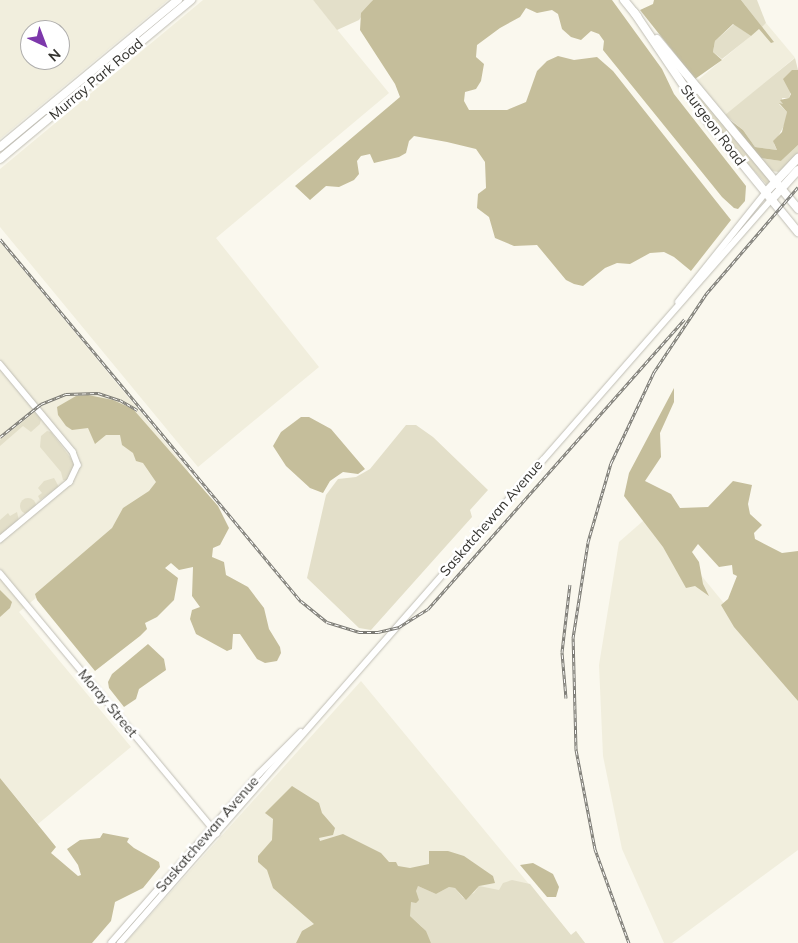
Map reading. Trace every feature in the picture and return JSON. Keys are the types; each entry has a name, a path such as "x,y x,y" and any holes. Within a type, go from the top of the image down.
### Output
{"main road":[{"name":"Murray Park Road","path":"0,148 178,0"},
{"name":"Murray Park Road","path":"0,159 192,0"},
{"name":"Sturgeon Road","path":"624,0 798,209"},
{"name":"Sturgeon Road","path":"634,12 709,123 798,232"},
{"name":"Saskatchewan Avenue","path":"772,200 778,186 798,158"},
{"name":"Saskatchewan Avenue","path":"766,192 778,186 798,170"}],"street":[{"name":"Saskatchewan Avenue","path":"674,308 766,192"},
{"name":"Saskatchewan Avenue","path":"120,943 674,308 772,200"},
{"path":"0,364 73,452 78,464 70,482 0,540"},
{"name":"Moray Street","path":"0,573 217,833"},
{"name":"Saskatchewan Avenue","path":"112,943 259,774 306,728"}],"shaded area":[{"path":"0,0 168,0 0,139"},
{"path":"203,0 313,0 389,93 216,238 319,367 198,467 0,227 0,169"},
{"path":"313,0 373,0 359,20 337,30"},
{"path":"373,0 612,0 662,69 674,94 746,186 745,201 738,209 734,208 722,197 603,50 604,41 599,34 591,31 581,40 571,37 562,29 558,14 552,10 537,13 526,8 520,17 500,28 477,45 476,57 484,64 481,81 476,89 465,92 464,101 469,110 507,110 526,102 537,71 547,61 558,56 574,60 597,57 613,71 731,220 691,271 674,257 664,252 650,253 630,264 617,263 605,268 583,286 566,280 537,245 514,246 495,238 489,217 477,208 478,194 486,188 485,162 476,149 447,142 414,136 409,141 406,153 399,157 374,163 370,154 361,156 357,161 359,174 354,180 339,187 326,186 310,200 295,186 400,97 395,84 360,30 361,13"},
{"path":"654,0 741,0 774,42 771,43 759,29 751,36 733,24 715,41 713,52 722,60 695,79 640,10 653,4"},
{"path":"741,0 757,0 766,23 762,27"},
{"path":"766,23 795,57 726,115 697,81"},
{"path":"734,24 751,36 722,59 713,52 715,41"},
{"path":"795,58 798,70 789,98 782,98 783,104 779,104 787,112 786,122 774,144 777,150 755,147 743,130 725,115"},
{"path":"792,70 798,70 798,145 781,161 760,158 730,120 743,130 755,147 777,150 773,141 782,132 787,112 779,103 783,104 780,100 789,98 791,94 783,79"},
{"path":"696,97 700,97 768,178 770,182 767,185 726,140"},
{"path":"798,145 798,155 779,172 770,171 760,158 781,161"},
{"path":"0,242 189,471 19,612 131,747 38,824 0,778"},
{"path":"674,388 674,402 660,433 661,457 645,481 671,494 680,508 708,507 733,481 752,485 748,504 750,514 762,525 754,533 755,539 782,553 798,551 798,701 734,627 721,605 728,599 737,576 733,574 732,565 719,567 698,544 692,552 699,562 703,584 709,596 695,586 686,588 663,547 624,496 629,473"},
{"path":"88,395 113,400 133,409 218,506 229,528 220,545 213,548 212,557 224,562 226,575 248,587 264,608 269,629 280,647 281,653 277,661 265,663 257,659 240,634 233,634 232,649 227,651 196,634 190,619 192,610 200,607 192,596 193,567 179,570 171,563 165,568 178,578 174,600 157,617 145,623 147,629 140,636 95,671 37,600 35,594 112,528 123,508 149,491 156,482 143,463 136,461 133,453 122,445 120,435 106,435 95,444 88,428 72,430 66,426 58,415 57,407 76,396"},
{"path":"35,412 41,419 40,424 31,432 23,426 0,446 0,440"},
{"path":"301,417 309,417 331,429 365,469 358,474 343,472 330,481 323,493 310,488 286,466 273,446 281,432"},
{"path":"406,425 416,425 433,437 488,490 470,510 472,517 371,630 359,628 307,578 326,495 338,479 356,477 370,469"},
{"path":"47,431 51,432 73,461 74,468 68,481 63,480 61,472 40,447 41,436"},
{"path":"54,478 59,487 40,500 38,496 42,493 38,488 44,481"},
{"path":"28,498 34,500 36,506 34,512 28,514 22,512 20,506 22,500"},
{"path":"17,512 19,521 0,537 0,520 8,513 10,516"},
{"path":"651,514 798,694 798,850 672,943 664,943 622,849 603,756 599,665 619,542"},
{"path":"0,590 12,602 10,608 0,617"},
{"path":"148,644 164,659 166,670 139,689 136,699 124,707 109,688 108,682 112,674"},
{"path":"361,681 571,935 576,931 585,943 125,943"},
{"path":"0,778 56,847 51,853 78,876 81,875 78,865 67,849 80,840 100,838 103,833 129,838 127,842 134,848 159,862 160,867 143,888 115,902 111,921 92,943 0,943"},
{"path":"292,786 319,803 322,813 335,828 333,835 319,838 320,841 343,834 381,853 389,862 396,862 398,866 410,868 429,864 429,851 448,851 464,856 493,876 495,883 479,886 466,900 455,888 449,887 436,894 418,886 416,891 419,900 416,903 411,902 410,916 426,931 431,943 296,943 302,931 314,924 273,888 267,870 258,862 258,856 272,840 273,819 265,813"},
{"path":"533,863 553,874 559,887 556,897 547,897 520,865"},
{"path":"512,880 530,884 571,935 576,931 585,943 431,943 422,927 410,916 410,901 418,886 436,894 449,887 455,888 463,898 474,893 479,886 499,890 503,883"}],"railway":[{"path":"629,943 595,849 576,749 573,638 588,542 611,463 654,372 706,294 798,187"},
{"path":"0,239 301,601 327,622 359,632 378,632 399,627 428,609 685,319"},
{"path":"0,437 41,404 66,394 98,393 120,400 137,410"},
{"path":"566,698 562,652 570,584"}]}
